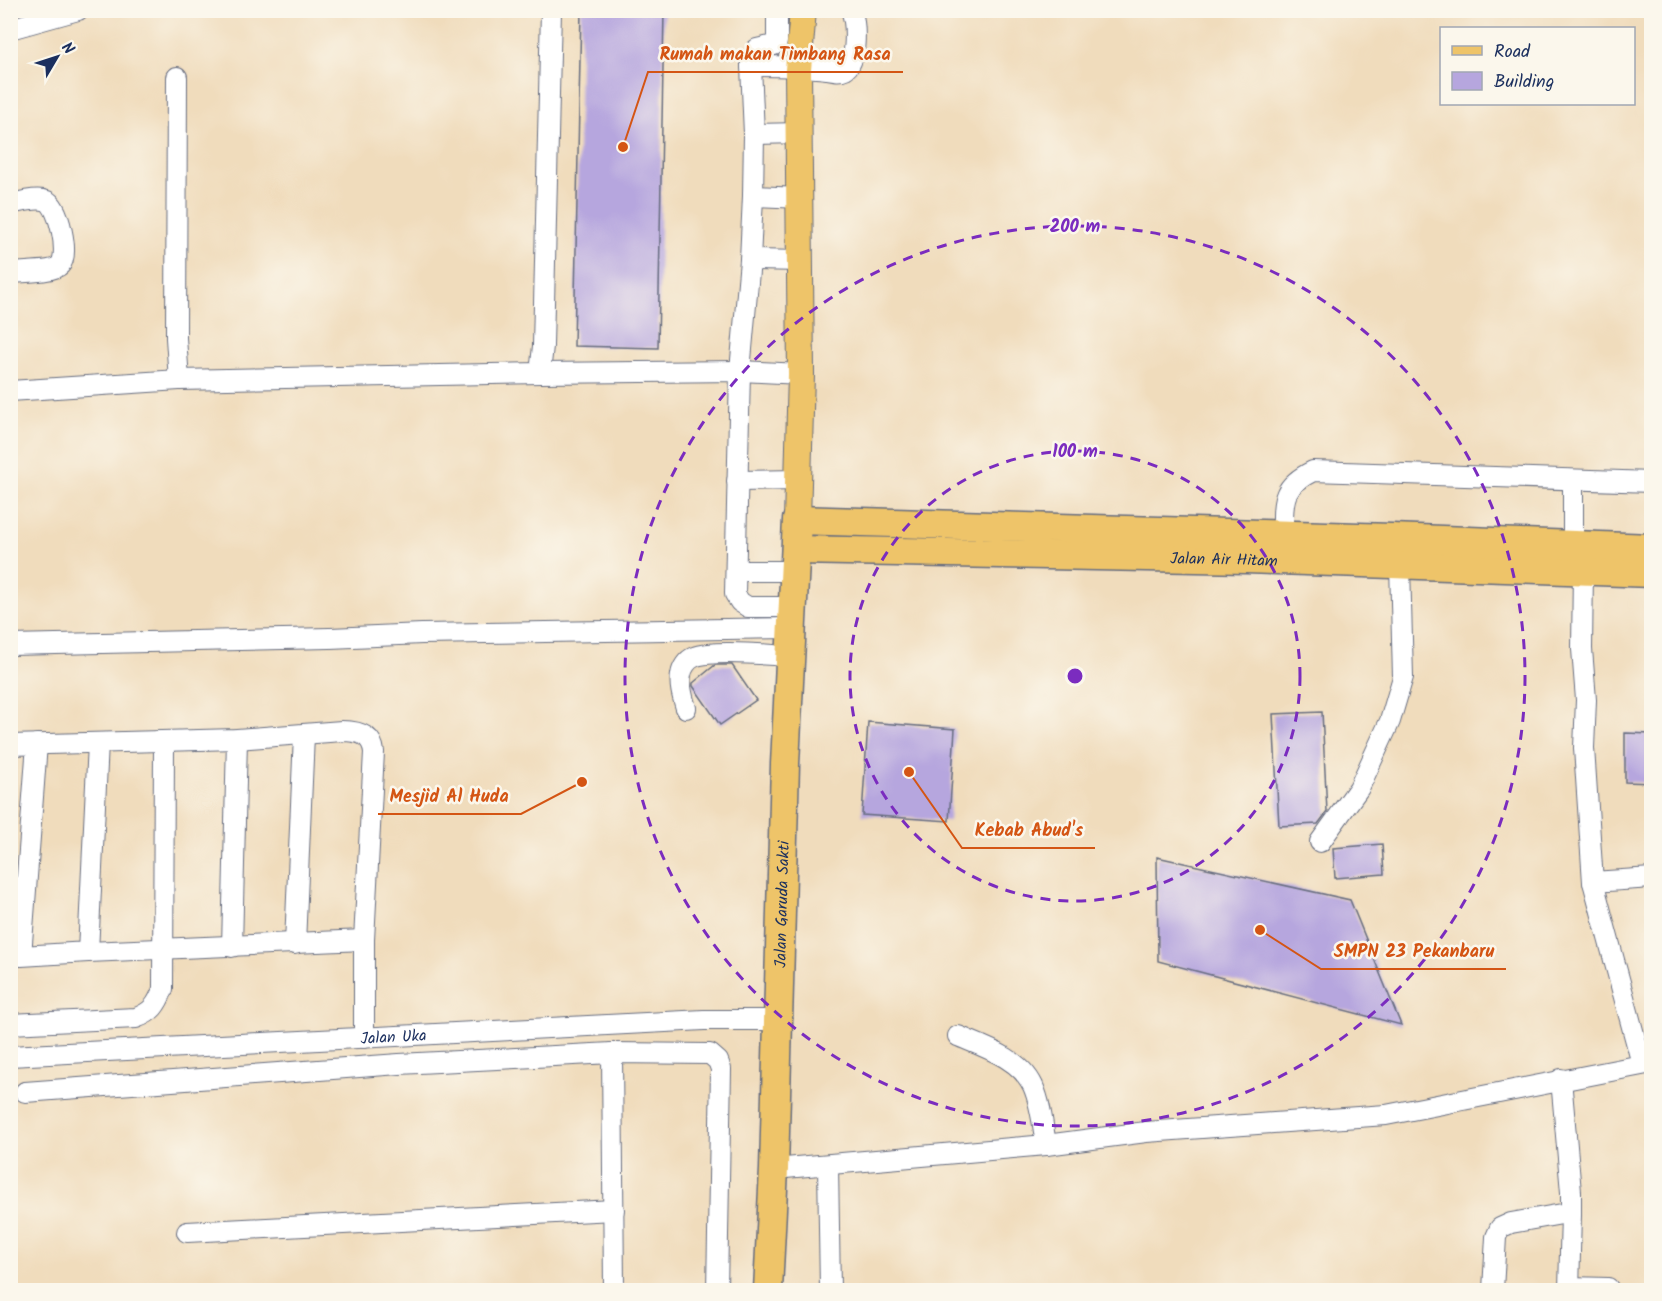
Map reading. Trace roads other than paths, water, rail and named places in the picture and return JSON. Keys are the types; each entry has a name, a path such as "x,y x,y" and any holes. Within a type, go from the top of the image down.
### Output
{"highway":[{"name":"Jalan Air Hitam","path":"797,520 1283,535 1578,557 1652,573"},
{"name":"Jalan Garuda Sakti","path":"768,1290 774,1169 790,656 797,520"},
{"name":"Jalan Air Hitam","path":"795,560 1246,559 1400,565 1578,557 1652,548"}],"main road":[{"path":"797,520 801,374 798,66 802,11"}],"street":[{"path":"10,28 78,10"},
{"path":"540,373 543,346 551,10"},
{"path":"777,10 777,42 774,45 757,49 751,66 754,134 753,196 740,371 735,594 740,602 748,607 793,617"},
{"path":"751,66 798,66 837,71 844,69 849,66 855,44 854,17 851,10"},
{"path":"177,77 176,338 178,380"},
{"path":"754,134 800,133"},
{"path":"753,196 800,198"},
{"path":"10,204 42,200 50,203 56,211 65,252 63,262 55,268 10,273"},
{"path":"750,260 801,261"},
{"path":"10,391 178,380 740,371 801,374"},
{"path":"1283,535 1283,500 1296,479 1313,471 1652,483"},
{"path":"737,481 798,480"},
{"path":"774,1169 1046,1145 1146,1132 1386,1115 1647,1064 1593,882 1584,748 1586,700 1573,480"},
{"path":"736,571 795,560"},
{"path":"1320,842 1359,788 1394,710 1403,677 1400,565"},
{"path":"10,645 330,638 793,617"},
{"path":"686,708 680,684 681,674 685,665 695,656 726,654 790,656"},
{"path":"10,745 237,739 355,731 369,738 373,744 364,940 364,1038"},
{"path":"295,944 304,735"},
{"path":"232,947 237,739"},
{"path":"10,1024 136,1018 154,1009 163,990 165,741"},
{"path":"88,952 98,743"},
{"path":"36,744 16,957 364,940"},
{"path":"1593,882 1652,878"},
{"name":"Jalan Uka","path":"10,1056 704,1020 777,1020"},
{"path":"958,1036 989,1049 1011,1062 1026,1075 1035,1092 1046,1145"},
{"path":"25,1092 399,1064 612,1053 704,1053 714,1057 720,1065 717,1290"},
{"path":"612,1053 614,1290"},
{"path":"1561,1079 1571,1192 1569,1289 1608,1288"},
{"path":"828,1165 830,1290"},
{"path":"187,1232 614,1210"},
{"path":"1493,1290 1496,1238 1500,1228 1510,1222 1571,1214"}],"place":[{"name":"Rumah makan Timbang Rasa","path":"623,147"},
{"name":"Kebab Abud's","path":"909,772"},
{"name":"Mesjid Al Huda","path":"582,782"},
{"name":"SMPN 23 Pekanbaru","path":"1260,930"}]}
